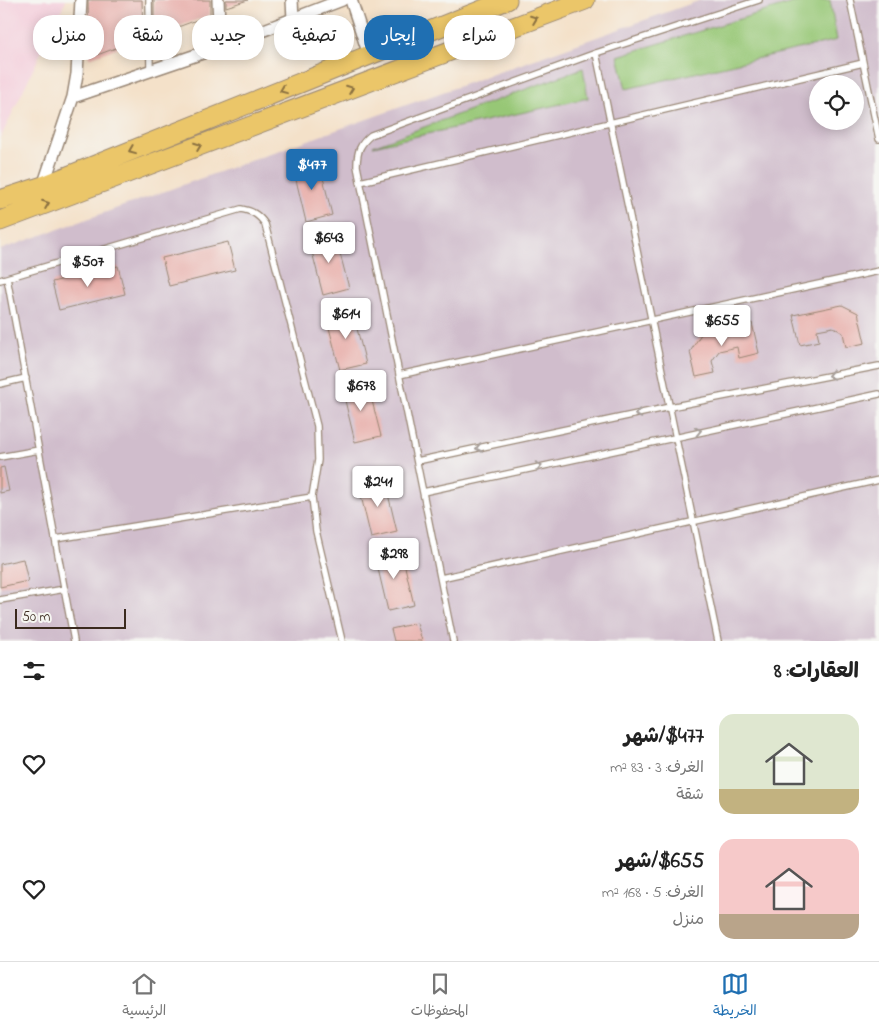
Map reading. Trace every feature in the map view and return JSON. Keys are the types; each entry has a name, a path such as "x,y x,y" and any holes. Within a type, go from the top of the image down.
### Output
{"highway":[{"path":"434,29 507,0"},
{"path":"0,221 585,0"},
{"path":"0,200 43,186 364,57"}],"street":[{"path":"43,186 73,97 77,74 81,0"},
{"path":"218,0 219,15"},
{"path":"292,0 293,15"},
{"path":"303,15 342,0"},
{"path":"351,0 364,40"},
{"path":"73,97 192,57"}],"lane":[{"path":"149,0 150,71"},
{"path":"454,641 360,182 357,154 361,144 371,135 596,53 759,0"},
{"path":"850,0 877,117 879,139"},
{"path":"596,53 718,641"},
{"path":"360,182 863,63"},
{"path":"0,280 241,209 252,211 260,216 265,224 316,426 318,460 312,497 316,531 342,641"},
{"path":"400,375 879,271"},
{"path":"7,278 74,641"},
{"path":"417,461 670,407 879,366"},
{"path":"0,384 26,378"},
{"path":"423,492 675,436 879,394"},
{"path":"0,457 39,450"},
{"path":"441,578 879,480"},
{"path":"56,539 312,497"},
{"path":"0,600 65,589"}],"shaded area":[{"path":"0,0 66,0 59,15 33,15 33,60 38,60 0,139"},
{"path":"701,0 879,0 879,641 0,641 0,250"}],"green space":[{"path":"830,0 837,40 626,89 618,56 792,3"},
{"path":"583,68 588,98 373,146"}],"building":[{"path":"88,0 142,0 142,15 114,15 114,49 104,52 104,15 88,15"},
{"path":"154,0 210,0 210,15 192,15 192,22 182,26 182,15 154,15"},
{"path":"226,0 248,0 226,7"},
{"path":"319,161 332,215 306,222 293,167"},
{"path":"335,234 349,288 323,295 309,240"},
{"path":"228,242 235,270 169,286 162,258"},
{"path":"118,266 125,294 59,310 52,282"},
{"path":"842,305 858,313 865,343 846,347 843,333 833,327 817,330 819,341 800,345 793,315"},
{"path":"352,309 366,364 340,370 326,316"},
{"path":"752,323 759,353 739,358 737,347 719,351 712,361 715,373 696,377 690,352 701,334"},
{"path":"367,381 381,436 355,442 342,388"},
{"path":"4,467 9,491 0,493 0,468"},
{"path":"384,477 397,532 371,538 358,483"},
{"path":"401,550 414,605 388,611 375,556"},
{"path":"23,559 28,581 0,587 0,564"},
{"path":"417,623 422,641 394,641 391,629"}]}
